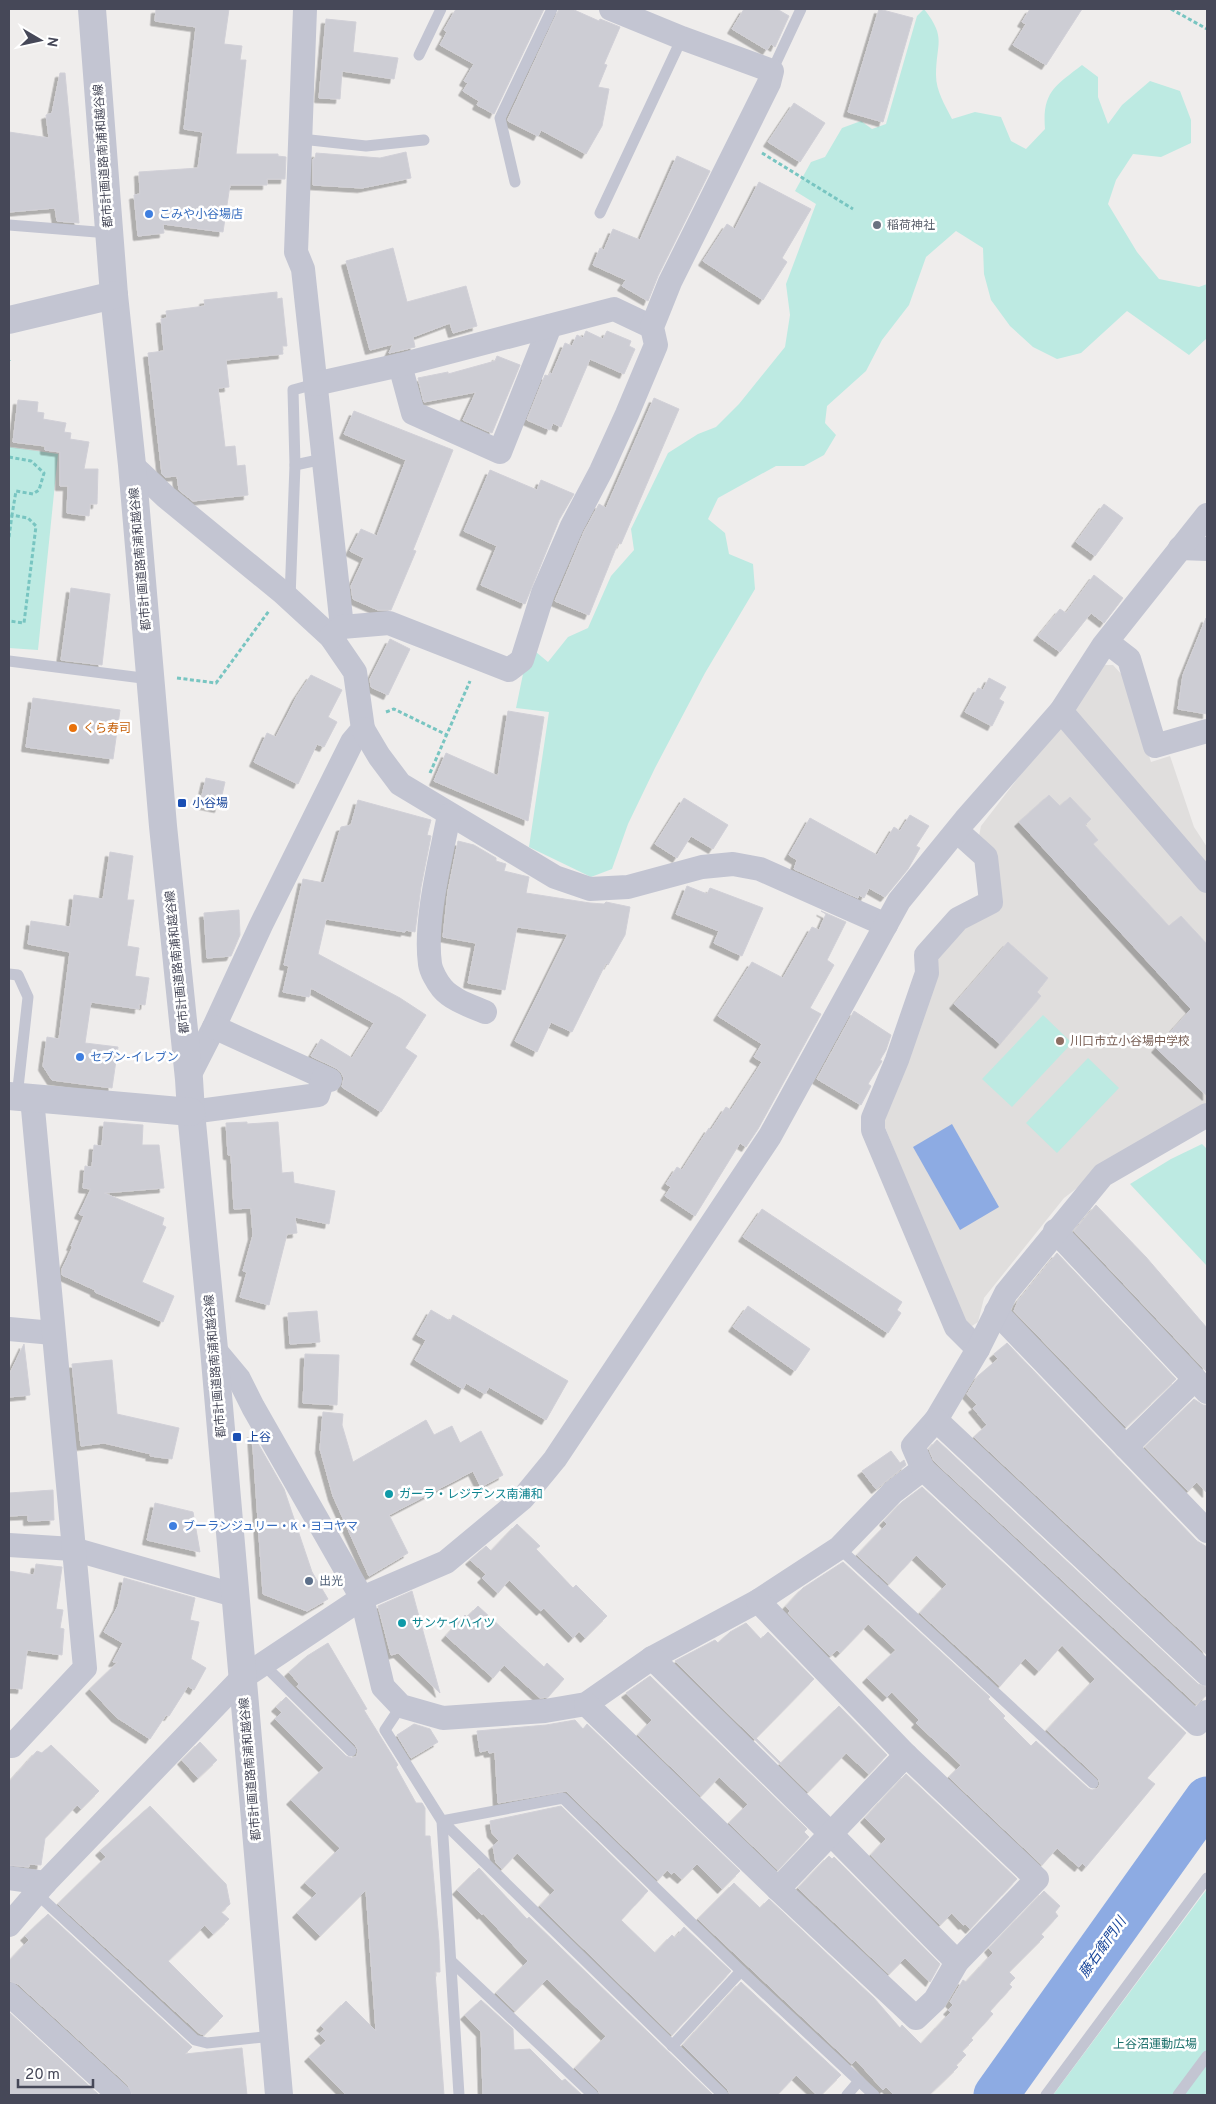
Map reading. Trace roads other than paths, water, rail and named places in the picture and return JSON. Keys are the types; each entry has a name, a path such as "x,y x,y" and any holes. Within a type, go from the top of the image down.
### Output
{"street":[{"name":"都市計画道路南浦和越谷線","path":"92,9 114,295 132,465 150,677 189,1076 234,1595 252,1671 278,2095"},
{"path":"304,9 296,252 303,269 316,384 337,632 355,672 362,725 379,756 400,784 419,797 449,815 465,821 555,876 590,889 628,887 702,867 733,864 760,869 886,925"},
{"path":"132,465 166,497 286,596 337,632 389,623 509,670 522,660 543,593 572,526 620,430 656,345 652,328 670,282 769,83 772,71 682,38 612,9"},
{"path":"9,320 114,295"},
{"path":"316,384 400,365 614,309 652,328"},
{"path":"400,365 413,413 500,452 550,326"},
{"path":"9,1925 41,1888 252,1671 362,1598 446,1562 523,1498 555,1459 770,1136 899,901 1061,711 1107,642 1207,515"},
{"path":"1180,548 1207,548"},
{"path":"1107,642 1129,659 1156,746 1207,731"},
{"path":"1061,711 1207,881"},
{"path":"189,1076 308,829 362,725"},
{"path":"449,815 436,876 429,940 430,966 442,988 465,1004 485,1012"},
{"path":"957,831 986,857 991,902 958,919 926,955 927,973 898,1060 873,1118 873,1130 956,1327 978,1349"},
{"path":"9,1746 12,1746 85,1668 53,1333 19,1097 191,1112 318,1096 327,1079 214,1027"},
{"path":"1207,1115 1103,1175 1054,1232 1006,1293 978,1349 936,1420 913,1446 923,1469 1197,1724 1207,1712"},
{"path":"1054,1232 1201,1386 1126,1447"},
{"path":"996,1312 1207,1531"},
{"path":"9,1329 53,1333"},
{"path":"214,1349 239,1379 253,1407 362,1598 383,1686 401,1706 442,1718 545,1712 586,1704 652,1658 758,1601 839,1548 892,1492 923,1469"},
{"path":"936,1420 1207,1674"},
{"path":"9,1545 73,1549 234,1595"},
{"path":"586,1704 778,1889 916,2018 935,2000 958,1962 1037,1879 906,1755 758,1601"},
{"path":"652,1658 958,1962"},
{"path":"778,1889 906,1755"},
{"path":"9,1878 41,1888"},
{"path":"9,1994 119,2095"}],"lane":[{"path":"419,55 441,9"},
{"path":"515,182 500,118 552,9"},
{"path":"772,71 801,9"},
{"path":"600,213 682,38"},
{"path":"300,139 366,146 424,140"},
{"path":"9,225 109,233"},
{"path":"286,596 295,465 293,390 316,384"},
{"path":"295,465 323,459"},
{"path":"9,661 150,677"},
{"path":"9,974 18,975 28,996 19,1097"},
{"path":"839,1548 1093,1783"},
{"path":"252,1671 351,1751"},
{"path":"401,1706 385,1730 442,1821 722,2095"},
{"path":"442,1821 563,1798 741,1971 874,2095"},
{"path":"442,1821 459,2095"},
{"path":"1046,2095 1207,1878"},
{"path":"41,1888 196,2040 207,2043 273,2036"},
{"path":"451,1961 593,2095"},
{"path":"672,2046 741,1971"},
{"path":"1178,2095 1207,2056"},
{"path":"847,2095 859,2081"}],"water":[{"path":"952,1124 999,1207 960,1230 913,1147"}],"waterway":[{"name":"藤右衛門川","path":"996,2095 1207,1799"}],"place":[{"name":"こみや小谷場店","path":"149,214"},
{"name":"稲荷神社","path":"877,225"},
{"name":"くら寿司","path":"73,728"},
{"name":"小谷場","path":"182,803"},
{"name":"川口市立小谷場中学校","path":"1060,1041"},
{"name":"セブン-イレブン","path":"80,1057"},
{"name":"上谷","path":"237,1437"},
{"name":"ガーラ・レジデンス南浦和","path":"389,1494"},
{"name":"ブーランジュリー・K・ヨコヤマ","path":"173,1526"},
{"name":"出光","path":"309,1581"},
{"name":"サンケイハイツ","path":"402,1623"}],"park label":[{"name":"上谷沼運動広場","path":"1155,2044"}]}
